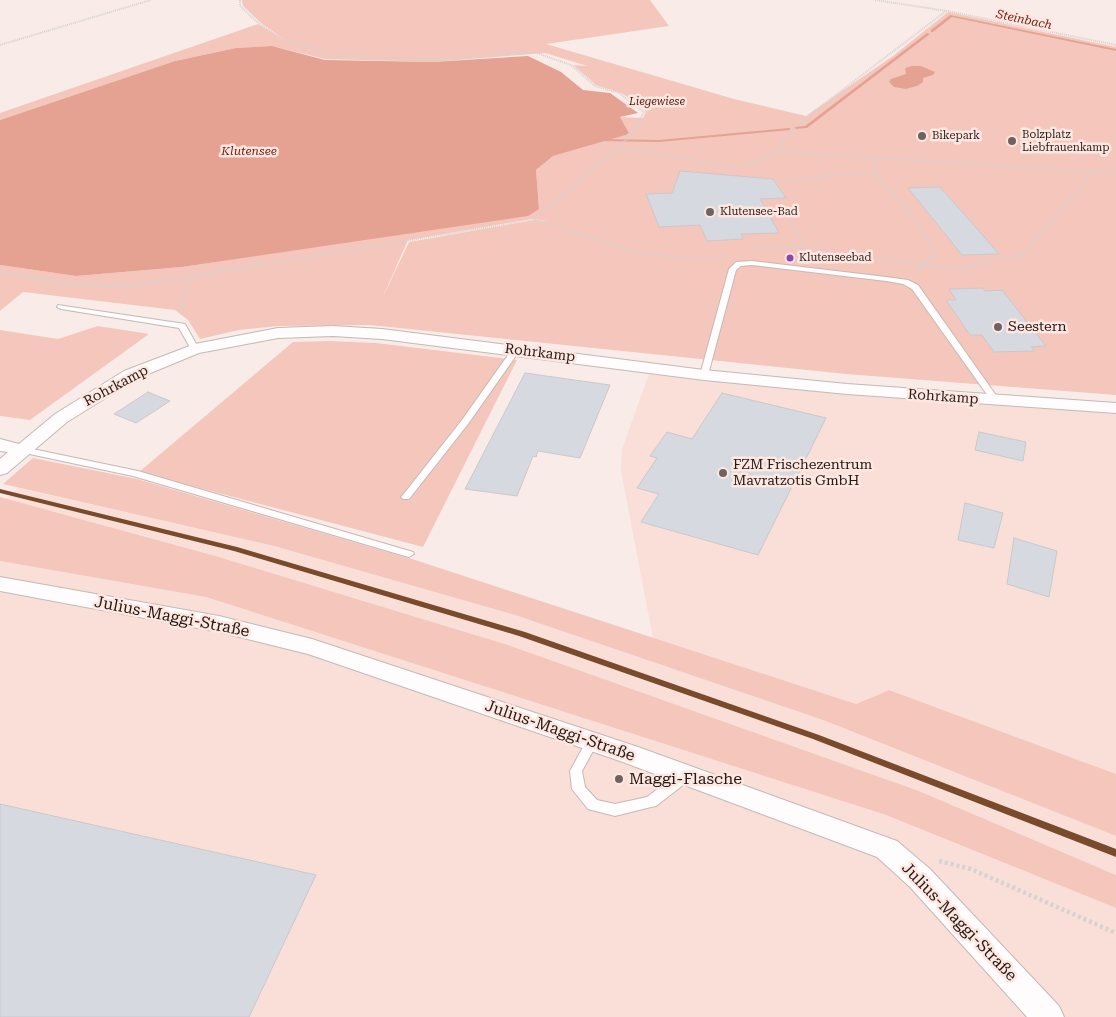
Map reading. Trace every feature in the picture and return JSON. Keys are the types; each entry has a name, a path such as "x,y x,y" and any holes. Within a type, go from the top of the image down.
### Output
{"street":[{"name":"Rohrkamp","path":"0,469 86,401 130,375 195,349 278,333 333,331 382,334 704,375 847,390 1116,408"},
{"path":"0,445 23,450"},
{"name":"Julius-Maggi-Straße","path":"0,584 219,624 312,647 686,775 887,849 920,878 1048,1017"}],"lane":[{"path":"704,375 733,269 739,264 752,263 897,280 915,287 996,400"},
{"path":"61,307 182,326 195,349"},
{"path":"406,497 465,422 516,350"},
{"path":"23,450 135,473 409,554"},
{"path":"592,742 576,770 579,789 593,805 615,810 651,802 686,775"}],"path":[{"path":"0,45 151,0"},
{"path":"240,0 240,6 257,22 283,39 343,56 438,59 531,51 571,65 595,86 619,94 635,103 644,112 634,132 534,220"},
{"path":"875,0 947,11 1116,45"},
{"path":"776,152 783,139 803,120 947,11"},
{"path":"618,148 737,167 746,166 776,152 1116,173"},
{"path":"877,157 875,173 904,206 929,242 934,255 926,265"},
{"path":"747,252 754,248 802,248 957,269 1024,254 1093,171"},
{"path":"781,182 843,174 875,173"},
{"path":"780,202 803,243 799,268"},
{"path":"0,272 100,286 128,286 534,220 640,253 678,257 731,256"},
{"path":"182,326 181,312 189,276"},
{"path":"934,860 972,869 1116,933"}],"shaded area":[{"path":"650,371 1116,410 1116,774 889,690 856,704 653,638 621,471 622,449"},
{"path":"18,488 274,546 515,615 823,720 1116,836 1116,875 919,791 508,645 219,557 6,499"},
{"path":"0,561 206,597 886,815 1116,908 1116,1017 0,1017"}],"green space":[{"name":"Liegewiese","path":"242,0 650,0 669,26 546,44 734,99 806,116 893,56 948,12 1116,47 1116,395 846,374 370,325 278,326 239,330 200,339 188,320 175,310 23,292 0,311 0,265 76,276 182,267 379,237 539,209 536,170 553,156 626,135 629,133 620,117 643,118 646,112 637,102 621,93 596,85 573,65 587,66 545,53 433,62 325,59 272,46 236,48 175,61 0,120 0,113 258,24 285,40 261,23 243,6","holes":["532,219 549,221 535,220 409,242 381,301 408,240"]},
{"path":"98,326 149,334 30,420 0,416 0,330 58,339"},
{"path":"293,342 376,343 517,360 423,547 139,472"},
{"path":"33,458 137,479 415,560 856,704 889,690 1116,774 1116,836 823,720 515,615 274,546 3,484"},
{"path":"0,497 219,557 508,645 919,791 1116,875 1116,908 886,815 206,597 0,561"}],"water":[{"name":"Klutensee","path":"272,46 325,60 433,62 528,56 561,72 583,90 610,93 638,113 620,117 629,133 626,135 553,156 536,170 539,209 528,216 182,267 76,276 0,265 0,120 175,61 236,48"},
{"path":"921,66 935,72 933,75 923,78 923,82 917,86 906,89 894,87 889,82 891,79 906,74 905,68"}],"building":[{"name":"Klutensee-Bad","path":"680,171 773,179 786,198 760,199 779,233 741,234 743,239 707,241 700,225 659,227 646,194 672,193"},
{"path":"940,187 999,254 962,255 908,188"},
{"name":"Seestern","path":"983,288 985,291 1002,290 1046,346 1031,347 1035,351 994,352 982,335 970,335 946,300 956,300 949,289"},
{"path":"525,373 610,385 580,458 538,451 536,457 533,456 517,496 465,489"},
{"path":"148,392 170,401 136,423 114,414"},
{"name":"FZM Frischezentrum Mavratzotis GmbH","path":"722,393 826,418 758,555 641,522 659,494 637,488 657,458 650,456 667,432 692,439"},
{"path":"979,432 1026,442 1023,461 975,450"},
{"path":"965,503 1003,513 994,548 958,540"},
{"path":"1014,538 1057,551 1049,597 1007,584"},
{"path":"0,804 316,875 249,1017 0,1017"}],"waterway":[{"name":"Steinbach","path":"932,31 951,16 1116,50"},
{"path":"796,128 806,127 928,34"},
{"path":"601,140 659,141 789,129"}],"transit line":[{"path":"0,491 235,549 522,634 816,737 1116,853"}],"place":[{"name":"Bikepark","path":"922,136"},
{"name":"Bolzplatz Liebfrauenkamp","path":"1012,141"},
{"name":"Klutensee-Bad","path":"710,212"},
{"name":"Klutenseebad","path":"790,258"},
{"name":"Seestern","path":"998,327"},
{"name":"FZM Frischezentrum Mavratzotis GmbH","path":"723,473"},
{"name":"Maggi-Flasche","path":"619,779"}]}
